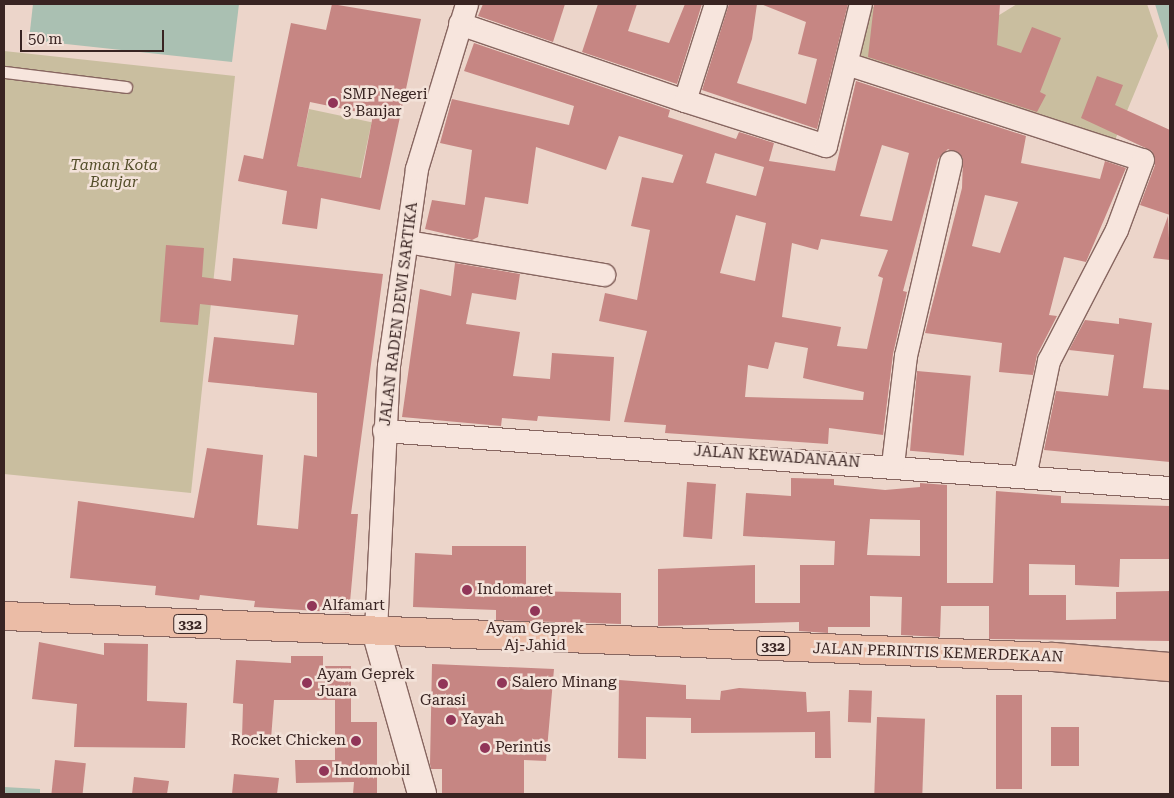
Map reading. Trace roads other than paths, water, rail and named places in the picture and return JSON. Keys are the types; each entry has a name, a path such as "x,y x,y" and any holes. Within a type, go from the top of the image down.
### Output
{"main road":[{"name":"332","path":"4,616 376,631"},
{"name":"JALAN PERINTIS KEMERDEKAAN","path":"376,631 1053,657 1170,667"},
{"path":"376,631 422,794"}],"street":[{"path":"685,101 716,4"},
{"path":"463,14 685,101 826,146 848,64 860,4"},
{"name":"JALAN RADEN DEWI SARTIKA","path":"376,631 384,431 417,169 463,14"},
{"path":"848,64 1143,160 1113,239 1048,361 1026,476"},
{"path":"893,465 906,356 952,162"},
{"path":"407,242 604,275"},
{"name":"JALAN KEWADANAAN","path":"384,431 893,465 1170,488"}],"lane":[{"path":"4,72 126,87"}],"place":[{"name":"SMP Negeri 3 Banjar","path":"333,103"},
{"name":"Indomaret","path":"467,590"},
{"name":"Alfamart","path":"312,606"},
{"name":"Ayam Geprek Aj-Jahid","path":"535,611"},
{"name":"Ayam Geprek Juara","path":"307,683"},
{"name":"Salero Minang","path":"502,683"},
{"name":"Garasi","path":"443,684"},
{"name":"Yayah","path":"451,720"},
{"name":"Rocket Chicken","path":"356,741"},
{"name":"Perintis","path":"485,748"},
{"name":"Indomobil","path":"324,771"}],"park label":[{"name":"Taman Kota Banjar","path":"114,174"}]}
